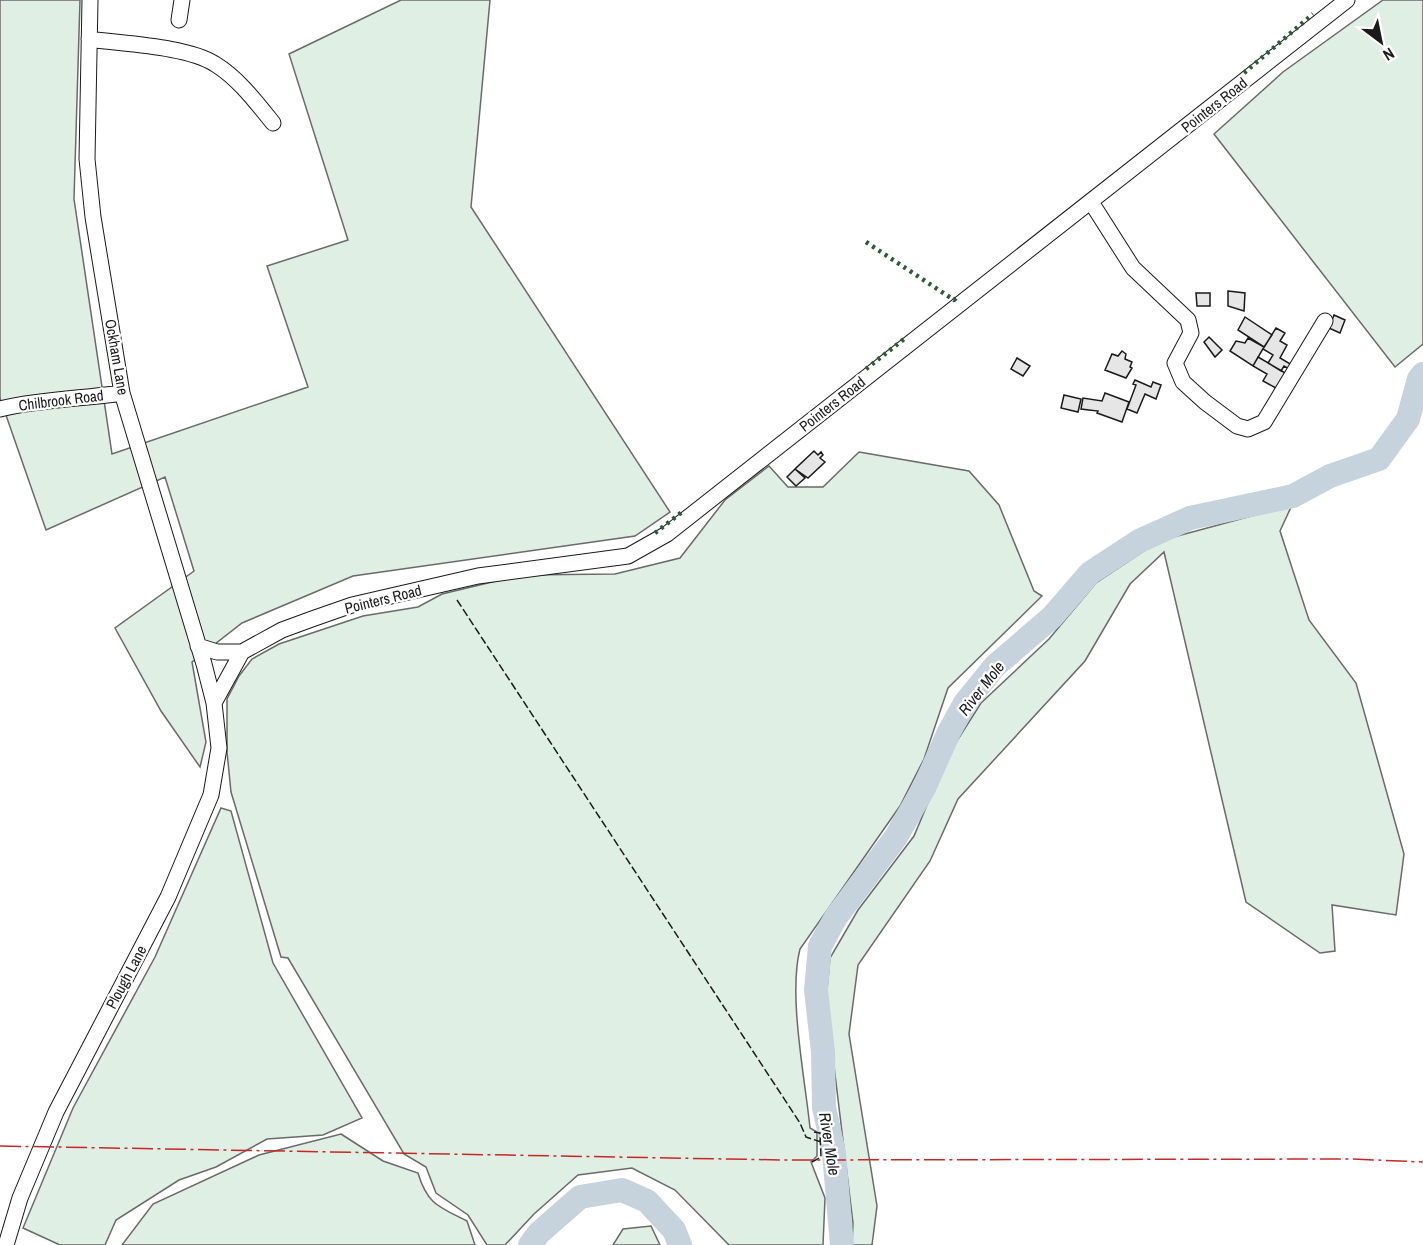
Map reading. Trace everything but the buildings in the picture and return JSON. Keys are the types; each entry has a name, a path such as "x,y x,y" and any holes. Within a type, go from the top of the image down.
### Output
{"street":[{"name":"Ockham Lane","path":"90,0 87,159 93,217 122,393 214,703"},
{"path":"179,20 182,0"},
{"name":"Pointers Road","path":"242,652 282,630 352,605 478,576 603,561 628,556 644,549 667,534 1347,0"},
{"path":"89,39 192,54 213,62 239,84 273,123"},
{"path":"1091,202 1133,268 1188,320 1191,333 1175,363 1183,382 1237,426 1248,429 1264,422 1325,321"},
{"name":"Chilbrook Road","path":"0,409 31,401 122,393"},
{"path":"198,646 217,652 242,652 214,703"},
{"name":"Plough Lane","path":"6,1245 20,1198 56,1112 168,897 211,795 219,748 214,703"}],"green space":[{"path":"0,0 80,0 74,199 112,454 308,387 267,266 348,240 289,54 401,0 490,0 471,207 670,512 635,536 353,576 242,623 192,662 206,742 200,767 161,711 115,628 194,571 165,477 46,530 0,398"},
{"path":"1383,0 1423,0 1423,344 1395,367 1214,134 1283,72"},
{"path":"859,452 969,471 999,505 1034,591 1042,596 948,688 924,759 900,806 800,949 796,989 797,1013 810,1128 817,1132 817,1156 811,1162 825,1198 823,1245 729,1245 675,1190 632,1168 578,1175 534,1214 505,1245 487,1245 468,1215 436,1193 426,1167 404,1154 288,958 281,957 231,792 227,752 227,699 239,676 252,659 279,644 363,616 418,607 442,594 521,575 615,574 680,558 725,500 769,466 788,487 823,487"},
{"path":"1292,505 1280,531 1309,620 1356,683 1404,854 1396,915 1332,905 1335,951 1320,953 1246,902 1164,552 1130,584 1085,661 958,799 930,861 858,965 849,1034 877,1206 872,1245 852,1245 853,1223 826,1000 830,958 858,910 914,836 948,755 981,703 1049,639 1096,583 1159,541"},
{"path":"221,808 231,811 273,963 362,1118 323,1135 267,1139 216,1167 179,1180 116,1220 105,1245 60,1245 23,1228 73,1108 155,957"},
{"path":"341,1134 383,1161 418,1173 426,1192 435,1203 467,1221 475,1245 122,1245 153,1204 259,1155"},
{"path":"651,1226 660,1245 613,1245 623,1229"}],"waterway":[{"name":"River Mole","path":"842,1245 834,1153 824,1107 823,1052 816,990 820,946 836,917 896,837 924,788 949,732 965,703 995,666 1052,617 1090,573 1139,541 1190,518 1293,496 1330,476 1379,459 1408,419 1419,379 1423,374"},
{"name":"River Mole","path":"530,1245 539,1233 580,1197 622,1190 647,1201 674,1230 680,1245"}],"hedge":[{"path":"1244,73 1313,14"},
{"path":"866,242 954,300 956,298"},
{"path":"866,369 904,339"},
{"path":"655,533 682,512"}],"fence":[{"path":"457,600 800,1123 806,1137 821,1142"},
{"path":"812,1162 821,1157 820,1133 814,1132"}],"power":[{"path":"0,1146 783,1160 1353,1159 1423,1162"}]}
